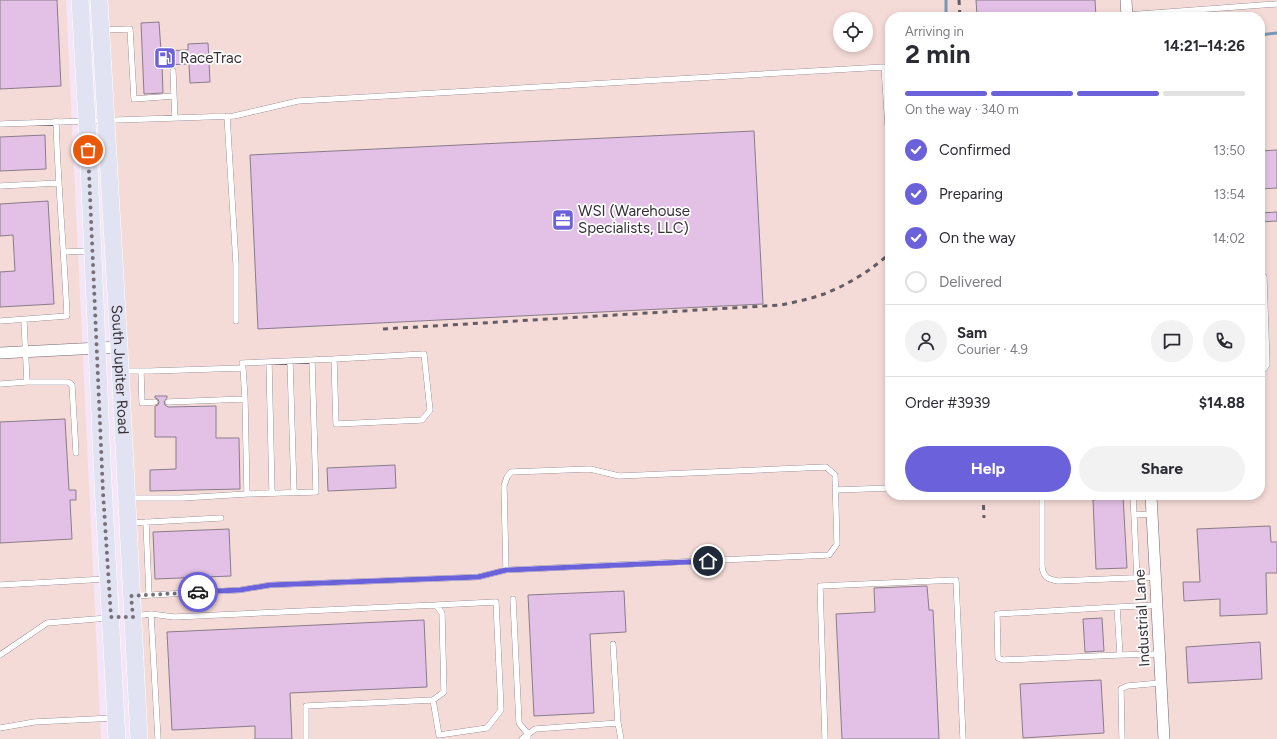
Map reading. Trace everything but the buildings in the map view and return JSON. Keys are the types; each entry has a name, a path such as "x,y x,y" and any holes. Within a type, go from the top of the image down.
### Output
{"main road":[{"name":"South Jupiter Road","path":"80,0 87,121 96,348 117,739"},
{"name":"South Jupiter Road","path":"100,0 139,739"},
{"path":"104,500 127,498"},
{"path":"111,617 133,617"}],"street":[{"path":"1126,0 1127,12"},
{"path":"0,353 26,353 119,347"},
{"name":"Industrial Lane","path":"1151,500 1164,739"}],"lane":[{"path":"1177,12 1277,4"},
{"path":"101,30 130,29 134,99 174,96"},
{"path":"0,124 234,116 298,101 884,67 885,82"},
{"path":"173,72 175,118"},
{"path":"227,116 236,264 236,322"},
{"path":"0,321 67,316 64,252 58,183 56,121"},
{"path":"0,186 58,183"},
{"path":"64,252 92,251"},
{"path":"1265,306 1267,365 1265,368"},
{"path":"24,320 27,382"},
{"path":"247,494 245,399 242,363 424,354 430,410 422,420 336,424 334,359"},
{"path":"127,498 182,498 316,492 312,360"},
{"path":"290,361 294,493"},
{"path":"270,362 272,493"},
{"path":"120,371 141,372 243,368"},
{"path":"141,372 142,403 155,402"},
{"path":"0,384 27,382 68,382 72,385 76,453"},
{"path":"168,402 245,399"},
{"path":"131,596 240,590 270,585 478,577 506,570 829,555 837,544 835,475 826,467 619,476 590,469 511,472 507,477 504,486 506,570"},
{"path":"836,490 885,488"},
{"path":"1042,500 1042,567 1043,574 1049,579 1058,581 1155,577"},
{"path":"1134,500 1137,578"},
{"path":"1134,515 1152,514"},
{"path":"128,523 221,518"},
{"path":"146,522 149,595"},
{"path":"0,585 109,579"},
{"path":"825,739 820,586 956,580 963,739"},
{"path":"513,599 519,723 528,737"},
{"path":"133,617 151,614 174,617 496,602 501,710 487,728 439,735 433,700"},
{"path":"306,739 306,706 433,700 444,692 442,613 436,605"},
{"path":"1156,605 997,614 998,658 1003,660 1159,654"},
{"path":"1117,607 1120,656"},
{"path":"151,614 158,739"},
{"path":"0,654 47,623 111,617"},
{"path":"612,644 618,724 621,739"},
{"path":"1122,739 1120,689 1126,686 1160,684"},
{"path":"0,728 34,722 116,718"},
{"path":"522,739 528,737 535,729 618,724"}],"shaded area":[{"path":"0,0 66,0 101,739 0,739"},
{"path":"108,0 1277,0 1277,739 146,739"}],"waterway":[{"path":"946,0 946,12"},
{"path":"1265,34 1277,33"}],"railway":[{"path":"959,0 960,12"},
{"path":"383,329 781,305 819,296 833,290 867,271 885,257"},
{"path":"983,500 984,518"}],"way so far":[{"path":"88,150 103,492 111,617 133,617 131,596 198,592"}],"place":[{"name":"RaceTrac","path":"165,58"},
{"name":"WSI (Warehouse Specialists, LLC)","path":"563,220"}],"route":[{"path":"198,592 240,590 270,585 478,577 506,570 708,561"}]}
